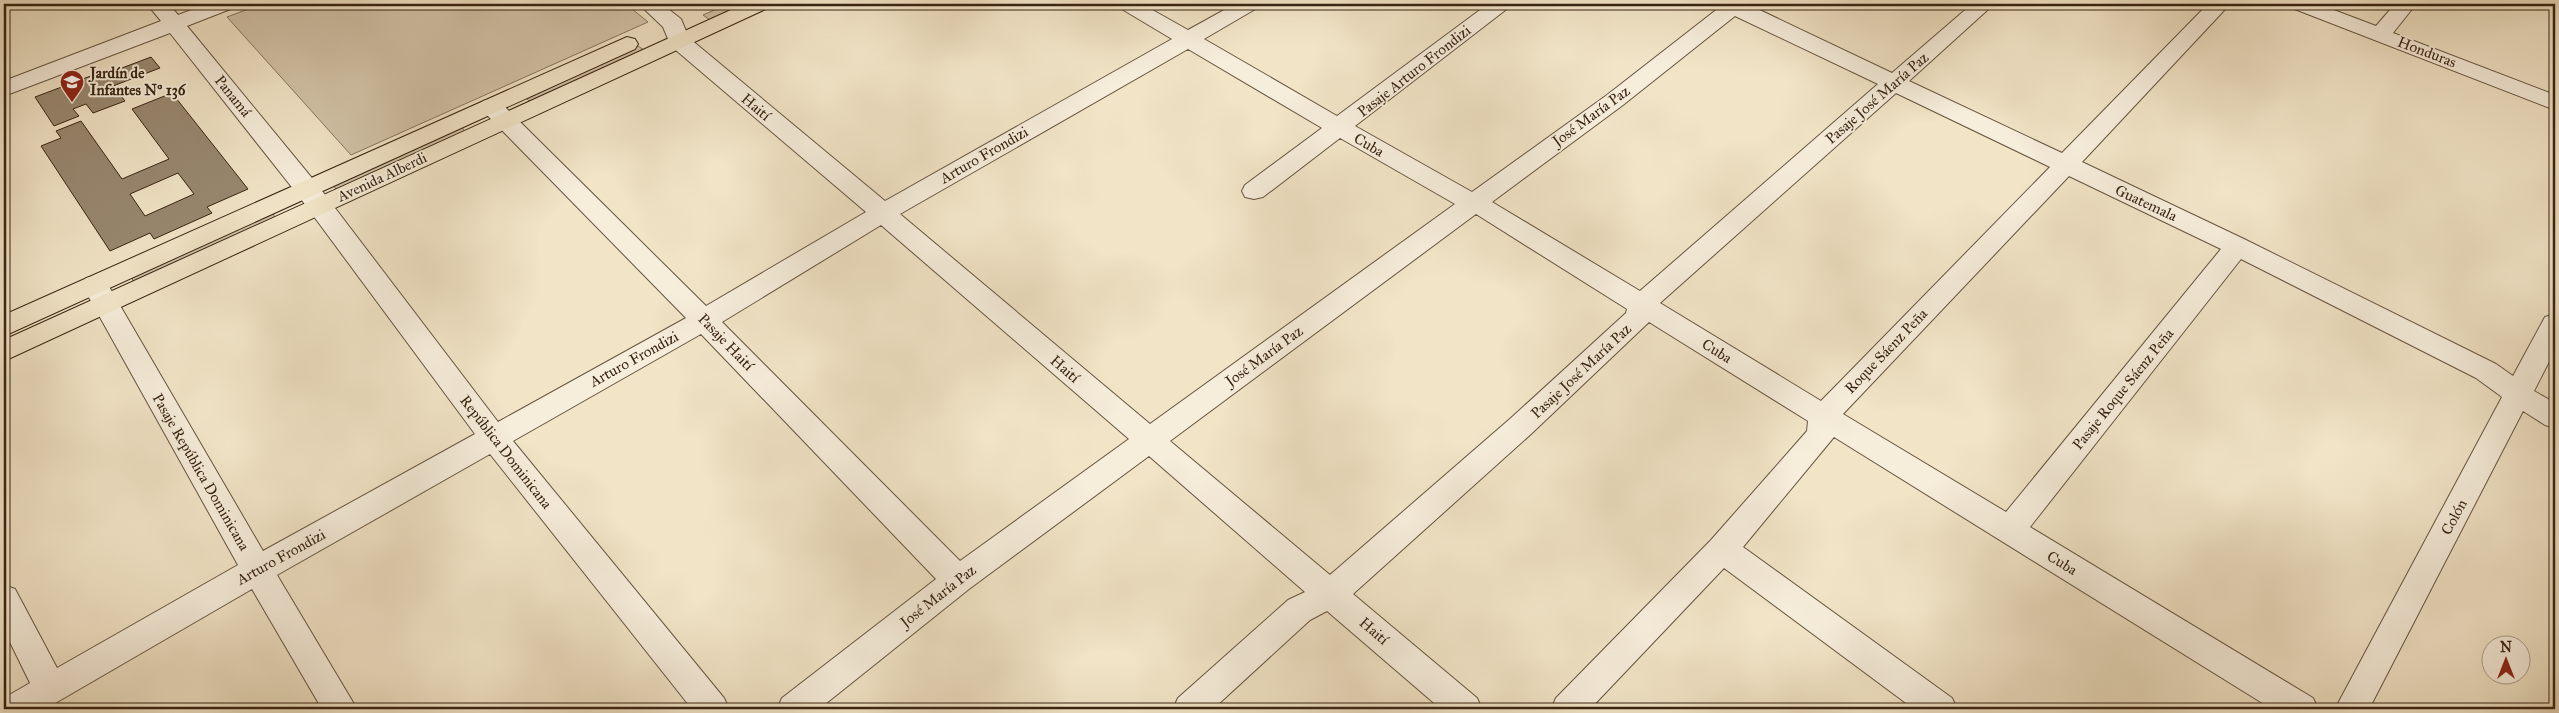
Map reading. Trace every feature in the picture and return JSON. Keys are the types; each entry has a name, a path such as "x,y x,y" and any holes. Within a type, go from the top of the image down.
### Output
{"main road":[{"name":"Avenida Alberdi","path":"676,33 717,4"},
{"name":"Avenida Alberdi","path":"4,351 100,295 676,33 761,4"},
{"name":"Avenida Alberdi","path":"4,326 100,295"}],"street":[{"name":"Panamá","path":"158,4 314,197"},
{"path":"4,89 226,4"},
{"name":"Haití","path":"648,4 676,33 1148,441 1332,594 1465,709"},
{"name":"Cuba","path":"1127,4 1458,196 1474,202 2301,709"},
{"name":"Arturo Frondizi","path":"15,709 257,570 704,320 883,212 1250,4"},
{"name":"Pasaje Arturo Frondizi","path":"1254,191 1501,4"},
{"name":"Pasaje José María Paz","path":"1190,709 1299,610 1332,594 1521,426 1638,318 1642,304 1984,4"},
{"name":"Roque Sáenz Peña","path":"1568,709 1722,549 1820,435 1822,417 2220,4"},
{"name":"Honduras","path":"2299,4 2555,102"},
{"path":"2381,34 2406,4"},
{"name":"Guatemala","path":"1733,5 2236,246 2486,371 2519,395 2555,417"},
{"name":"José María Paz","path":"794,709 958,580 1615,100 1733,5"},
{"name":"Pasaje Haití","path":"498,114 704,320 958,580"},
{"name":"República Dominicana","path":"314,197 493,437 712,709"},
{"name":"Pasaje Roque Sáenz Peña","path":"2009,531 2236,246"},
{"name":"Pasaje República Dominicana","path":"100,295 257,570 340,709"},
{"name":"Colón","path":"2352,709 2555,324"},
{"path":"1722,549 1926,706"},
{"path":"4,599 50,688"}],"shaded area":[{"path":"262,4 626,4 648,22 351,155 227,17"},
{"path":"728,4 746,4 710,20 703,15"},
{"path":"638,46 644,50 532,104 527,99"},
{"path":"462,127 466,133 338,192 333,185"},
{"path":"272,212 276,219 134,284 131,275"}],"building":[{"path":"151,57 160,68 113,86 125,101 93,113 86,104 73,109 79,116 54,126 35,97 104,71 106,74"},
{"path":"172,93 248,189 207,207 212,213 154,239 150,233 110,251 41,146 61,138 56,131 81,121 122,179 169,159 132,109","holes":["178,173 194,194 145,216 130,194"]}],"place":[{"name":"Jardín de Infantes Nº 136","path":"72,103"}]}
